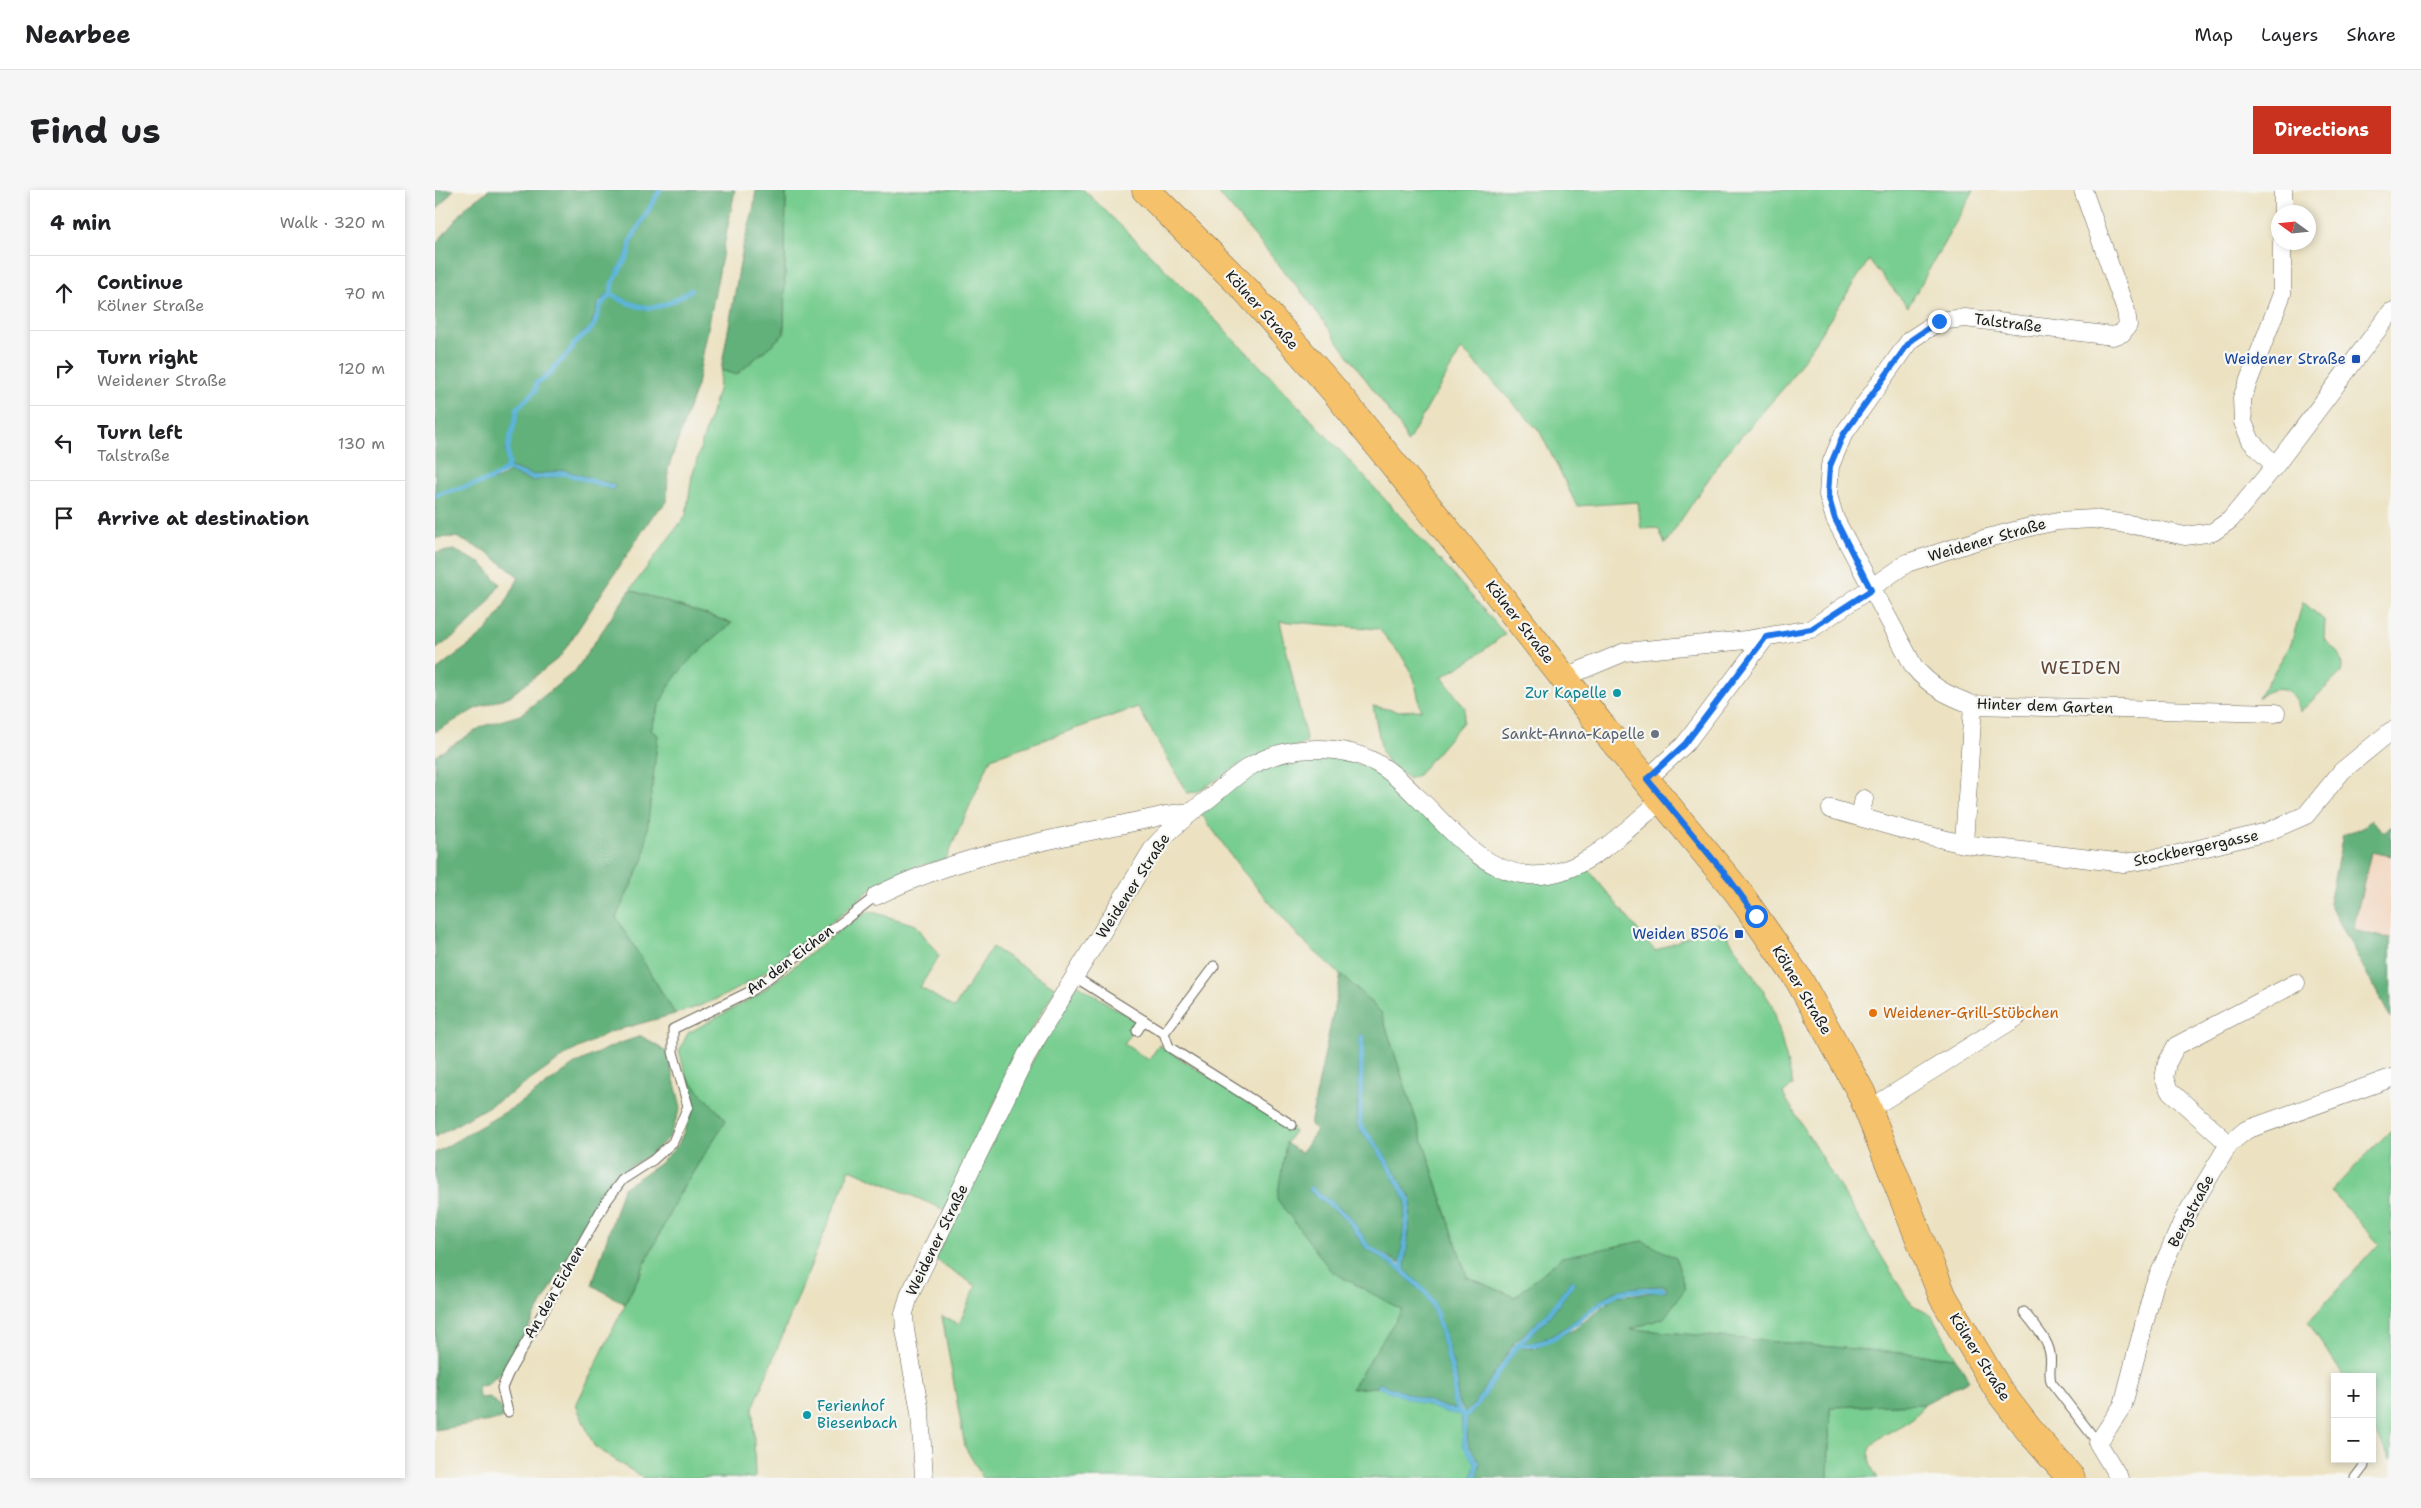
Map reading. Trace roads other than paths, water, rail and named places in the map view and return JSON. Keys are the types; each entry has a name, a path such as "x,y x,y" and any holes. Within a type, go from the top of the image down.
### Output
{"main road":[{"name":"Kölner Straße","path":"1146,190 1248,292 1334,390 1566,681 1738,892 1799,980 1861,1092 1943,1297 1999,1391 2029,1430 2071,1478"}],"street":[{"name":"Talstraße","path":"1871,590 1835,519 1828,495 1830,466 1843,435 1911,340 1939,321 1965,318 2113,336 2122,333 2128,325 2126,311 2083,190"},
{"path":"2283,190 2283,205"},
{"path":"2275,466 2251,441 2243,422 2242,398 2282,294 2282,250"},
{"name":"Weidener Straße","path":"1566,681 1577,672 1625,652 1766,637 1811,629 1871,590 1907,563 1976,541 2058,521 2093,519 2185,536 2213,532 2230,520 2275,466 2391,312"},
{"name":"Hinter dem Garten","path":"1871,590 1913,667 1928,684 1944,694 1973,706 2276,713"},
{"name":"Weidener Straße","path":"924,1478 920,1412 904,1313 909,1296 1026,1056 1154,847 1170,829 1249,767 1263,760 1298,750 1322,748 1341,752 1383,767 1415,794 1474,852 1510,872 1530,875 1566,870 1584,863 1655,789 1685,744 1766,637"},
{"path":"1964,844 1973,706"},
{"name":"Stockbergergasse","path":"1831,809 1964,844 2124,863 2170,856 2267,832 2306,816 2342,771 2391,731"},
{"path":"1859,817 1865,799"},
{"name":"An den Eichen","path":"876,896 910,879 961,861 1166,815 1191,812"},
{"path":"2229,1144 2169,1090 2163,1078 2167,1063 2176,1046 2296,983"},
{"path":"1868,1110 2017,1017"},
{"name":"Bergstraße","path":"2098,1443 2123,1405 2154,1286 2183,1220 2229,1144 2246,1130 2391,1078"},
{"path":"2098,1443 2119,1478"}],"lane":[{"name":"An den Eichen","path":"509,1412 502,1388 508,1374 605,1203 622,1180 653,1160 673,1142 688,1106 673,1052 673,1029 753,990 876,896"},
{"path":"1164,1033 1214,966"},
{"path":"1075,977 1164,1033 1169,1046 1292,1125"},
{"path":"1137,1031 1144,1020"},
{"path":"2024,1312 2046,1343 2051,1354 2048,1371 2051,1382 2098,1443"},
{"path":"2355,1478 2364,1466"}],"waterway":[{"path":"435,495 476,484 504,471 509,464 509,442 517,409 536,390 536,383 545,378 572,349 575,342 589,332 594,325 600,308 611,294 612,284 629,253 631,240 660,190"},
{"path":"611,294 633,305 652,307 661,306 691,290"},
{"path":"507,469 533,478 564,473 612,487"},
{"path":"1362,1037 1360,1125 1380,1151 1409,1201 1402,1270 1428,1295 1437,1315 1455,1382 1454,1401 1464,1417 1465,1445 1477,1463 1475,1478"},
{"path":"1311,1189 1348,1218 1367,1246 1402,1270"},
{"path":"1517,1345 1548,1315 1572,1283"},
{"path":"1464,1417 1476,1406 1517,1345 1532,1345 1558,1335 1602,1302 1618,1293 1663,1289"},
{"path":"1380,1386 1445,1410 1463,1413"}],"place":[{"name":"Weidener Straße","path":"2356,359"},
{"name":"Zur Kapelle","path":"1617,693"},
{"name":"Sankt-Anna-Kapelle","path":"1655,734"},
{"name":"Weiden B506","path":"1739,934"},
{"name":"Weidener-Grill-Stübchen","path":"1873,1013"},
{"name":"Ferienhof Biesenbach","path":"807,1415"}],"district":[{"name":"WEIDEN","path":"2081,668"}]}
